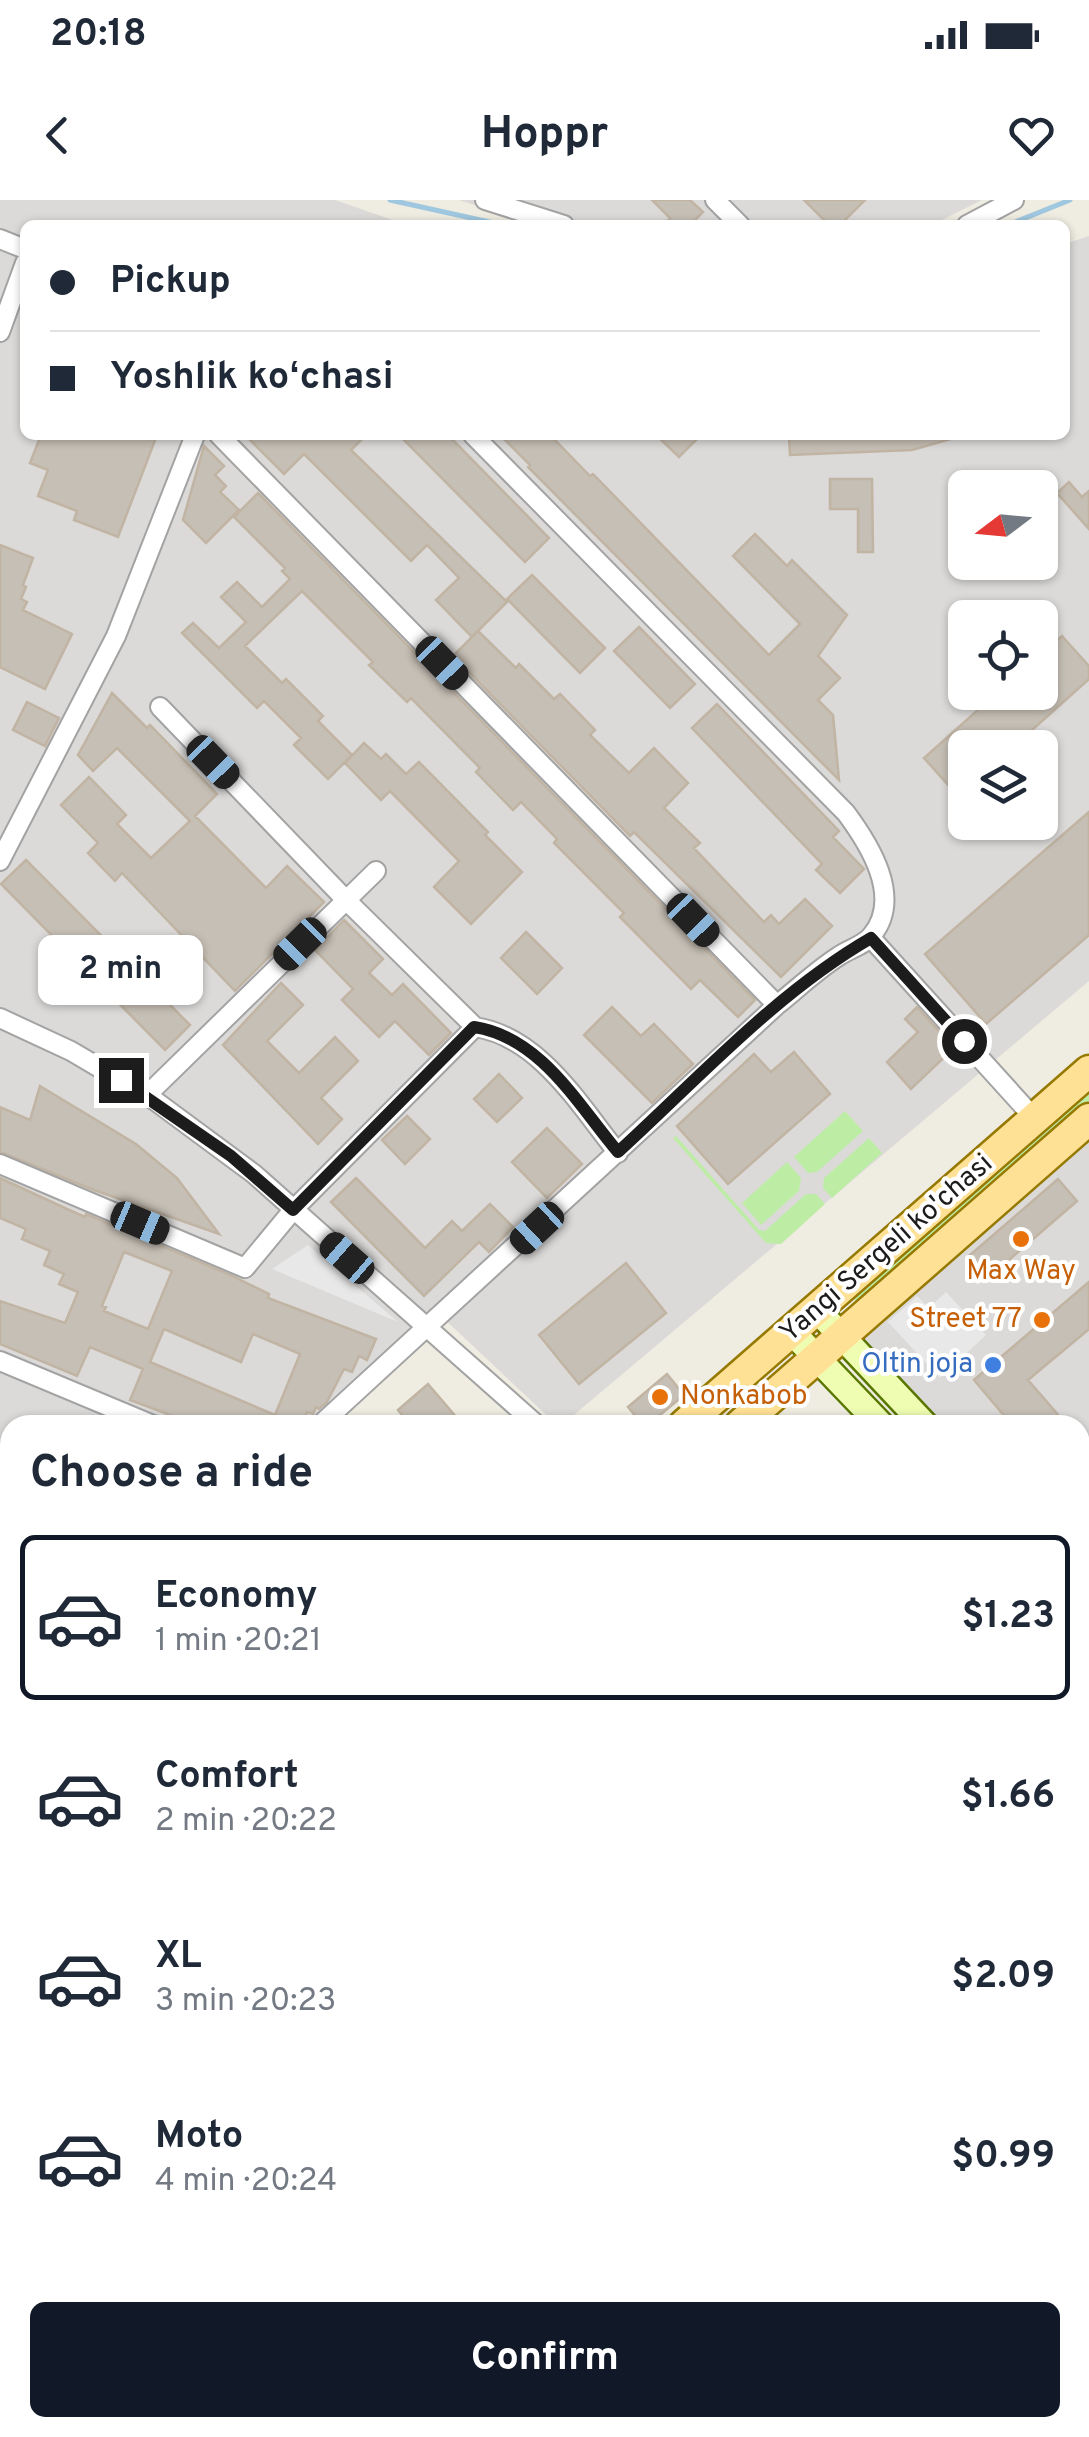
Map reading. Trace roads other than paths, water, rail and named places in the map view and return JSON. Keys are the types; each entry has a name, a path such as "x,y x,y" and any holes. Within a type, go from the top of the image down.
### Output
{"main road":[{"name":"Yangi Sergeli ko'chasi","path":"696,1415 1089,1071"},
{"name":"Yangi Sergeli ko'chasi","path":"751,1415 1089,1120"},
{"path":"818,1310 917,1415"},
{"path":"792,1332 871,1415"}],"street":[{"path":"486,200 548,220"},
{"path":"715,200 735,220"},
{"path":"976,220 1007,202"},
{"path":"0,332 20,277"},
{"path":"0,861 116,636 193,440"},
{"path":"224,440 777,1005"},
{"path":"331,1415 777,1005 837,957 871,938 881,920 880,876 869,845 846,813 478,440"},
{"path":"160,707 474,1027 495,1030 538,1057 618,1152"},
{"path":"146,1096 376,871"},
{"path":"871,938 1035,1119"},
{"path":"0,1018 71,1051 146,1096 254,1174 526,1415"},
{"path":"0,1164 245,1268 293,1210 474,1027"},
{"path":"0,1361 129,1415"}],"waterway":[{"path":"390,200 480,220"},
{"path":"1020,220 1070,200"}],"place":[{"name":"Max Way","path":"1021,1239"},
{"name":"Street 77","path":"1042,1320"},
{"name":"Oltin joja","path":"993,1365"},
{"name":"Nonkabob","path":"660,1397"}]}
